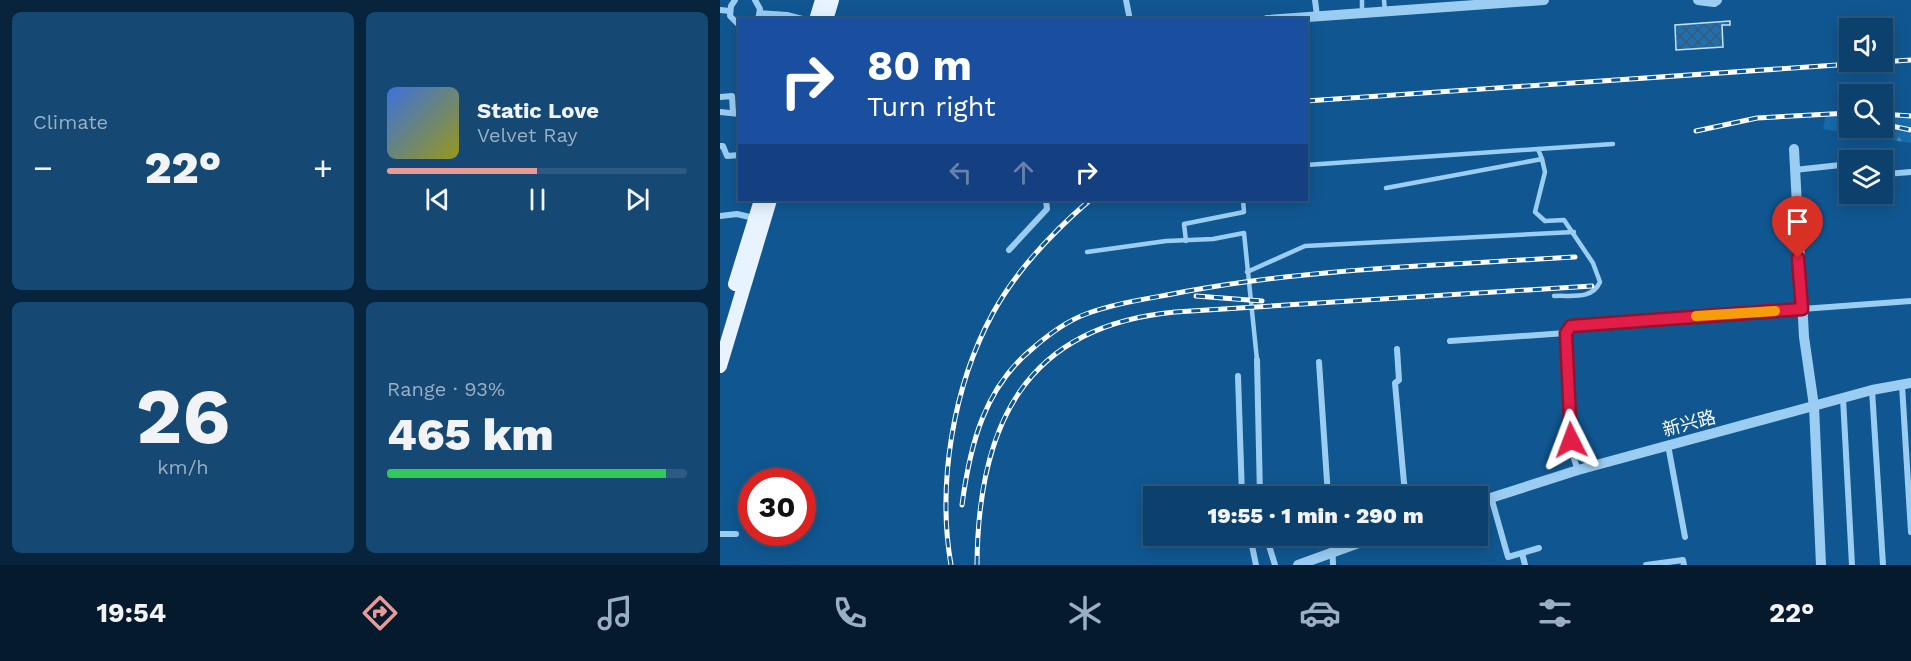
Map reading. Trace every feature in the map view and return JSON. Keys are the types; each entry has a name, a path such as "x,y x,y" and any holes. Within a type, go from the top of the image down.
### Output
{"main road":[{"path":"817,18 822,0"},
{"path":"827,18 832,0"},
{"path":"720,331 761,201"},
{"path":"720,366 770,201"}],"street":[{"path":"735,0 730,11 733,21 738,25"},
{"path":"755,0 759,16 782,18"},
{"path":"1126,0 1130,18"},
{"path":"1316,0 1317,16"},
{"path":"1292,18 1362,13 1384,6 1544,0"},
{"path":"1698,0 1714,2 1717,0"},
{"path":"720,10 730,11"},
{"path":"720,97 732,96 736,113 720,112"},
{"path":"720,146 723,146 727,156 738,155"},
{"path":"1794,149 1802,309 1814,406 1821,565"},
{"path":"1794,170 1839,165"},
{"path":"1893,173 1911,172"},
{"path":"1009,250 1047,209 1046,201"},
{"path":"720,216 737,214 755,218"},
{"path":"1578,470 1572,456 1569,423 1566,333 1571,326 1911,301"},
{"path":"1450,341 1566,333"},
{"path":"1397,349 1399,380 1395,383 1405,486"},
{"path":"1257,360 1260,486"},
{"path":"1319,362 1327,486"},
{"path":"1238,376 1242,486"},
{"path":"1906,384 1911,532"},
{"name":"新兴路","path":"1488,498 1578,470 1872,390 1906,384"},
{"path":"1872,390 1883,565"},
{"path":"1843,398 1852,565"},
{"path":"1668,444 1685,537"},
{"path":"1491,497 1508,557 1539,548"},
{"path":"720,534 736,534"},
{"path":"1252,546 1256,565"},
{"path":"1269,546 1275,565"},
{"path":"1333,565 1334,546"},
{"path":"1298,565 1347,546"},
{"path":"1522,553 1525,565"},
{"path":"1646,565 1683,560 1684,565"}],"lane":[{"path":"1362,0 1362,13"},
{"path":"1308,165 1613,144"},
{"path":"1538,149 1545,172 1535,212 1545,221 1564,220 1593,263 1600,282 1596,291 1589,295 1554,296"},
{"path":"1386,188 1542,159"},
{"path":"1186,241 1184,224 1244,212 1243,201"},
{"path":"1247,272 1305,246 1574,232"},
{"path":"1087,252 1213,239 1244,233 1257,360"}],"green space":[{"path":"1839,114 1839,132 1823,129 1826,115"},
{"path":"1893,114 1911,114 1911,143 1880,138 1893,138"}],"building":[{"path":"1730,21 1730,25 1722,25 1723,47 1676,50 1675,25"}],"railway":[{"path":"1308,101 1911,60"},
{"path":"1696,131 1757,118 1839,114"},
{"path":"1893,115 1911,116"},
{"path":"1893,126 1911,130"},
{"path":"951,565 946,502 952,436 958,403 979,341 993,313 1024,266 1049,238 1089,201"},
{"path":"962,505 975,440 991,399 1002,381 1016,364 1051,333 1086,314 1149,298 1284,277 1381,268 1575,257"},
{"path":"977,565 980,515 987,469 1000,428 1020,392 1046,362 1080,338 1123,321 1175,312 1592,286"},
{"path":"1196,296 1262,301"}],"slow traffic":[{"path":"1696,316 1775,311"}],"route":[{"path":"1571,440 1566,333 1571,326 1802,309 1798,258"}]}
